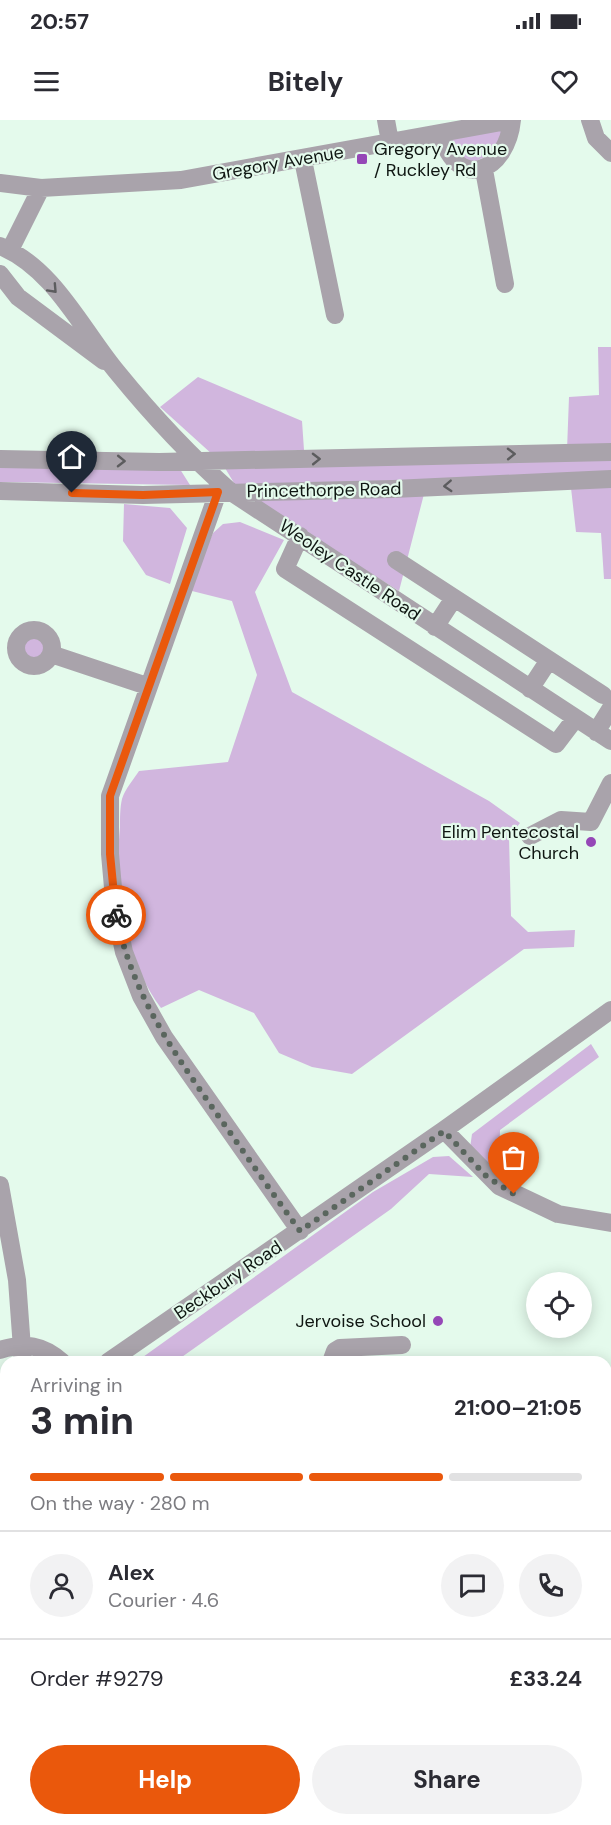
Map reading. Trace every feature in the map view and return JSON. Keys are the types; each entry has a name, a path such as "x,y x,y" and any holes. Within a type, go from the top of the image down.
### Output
{"street":[{"path":"386,120 390,142"},
{"path":"441,134 445,148 453,159 466,168 484,170 497,160 506,148 512,120"},
{"name":"Gregory Avenue","path":"0,183 41,188 181,180 303,160 512,120"},
{"path":"590,120 596,138 611,153"},
{"path":"303,160 335,315"},
{"path":"484,170 505,285"},
{"path":"5,248 41,188"},
{"name":"Weoley Castle Road","path":"5,248 28,263 80,317 115,369 224,492 300,536 604,737"},
{"name":"Weoley Castle Road","path":"0,274 18,297 115,369"},
{"name":"Princethorpe Road","path":"0,459 196,462 611,452"},
{"name":"Princethorpe Road","path":"0,491 143,495 393,489 611,479"},
{"path":"224,492 147,686 110,796 110,854 115,910 124,952 141,996 164,1037 300,1231"},
{"path":"300,536 285,569 556,744 575,719"},
{"path":"396,560 549,660 607,701 604,737"},
{"path":"435,627 454,598"},
{"path":"51,654 147,686"},
{"path":"530,689 549,660"},
{"path":"530,836 561,820 591,822 611,783"},
{"name":"Beckbury Road","path":"117,1356 444,1131 611,1010"},
{"path":"444,1131 499,1186 558,1214 611,1223"},
{"path":"0,1185 16,1280 23,1354"},
{"path":"23,1354 33,1345 50,1351 56,1356"},
{"path":"333,1356 335,1351 340,1348 402,1345"},
{"path":"0,1350 23,1354"}],"green space":[{"path":"508,123 503,148 468,165 446,137"},
{"path":"598,347 611,347 611,450 567,450 569,397 599,395"},
{"path":"198,377 302,421 304,450 213,455 160,407"},
{"path":"611,456 611,475 237,488 225,468"},
{"path":"0,465 178,466 190,485 0,482"},
{"path":"611,487 611,579 604,579 601,533 576,532 571,488"},
{"path":"424,494 399,591 248,497"},
{"path":"124,504 170,508 187,528 170,584 146,575 123,541"},
{"path":"240,522 284,540 255,592 292,692 489,801 520,823 509,837 511,916 528,932 575,930 574,947 524,949 352,1074 312,1067 279,1053 254,1013 199,990 161,1008 138,967 124,921 119,850 121,805 125,792 139,771 228,762 257,675 232,601 188,590 213,533 223,524"},
{"path":"34,634 45,638 49,649 45,660 34,664 23,660 19,649 23,638"},
{"path":"591,1044 599,1057 500,1130 499,1159 490,1166 470,1148 472,1134"},
{"path":"449,1156 473,1177 429,1174 391,1209 183,1356 144,1356 373,1192 433,1157"}],"way so far":[{"path":"116,915 124,952 141,996 164,1037 300,1231 444,1131 487,1177 514,1194"}],"place":[{"name":"Gregory Avenue / Ruckley Rd","path":"362,159"},
{"name":"Elim Pentecostal Church","path":"591,842"},
{"name":"Jervoise School","path":"438,1321"}],"route":[{"path":"72,493 143,495 218,492 147,686 110,796 110,854 116,915"}]}
